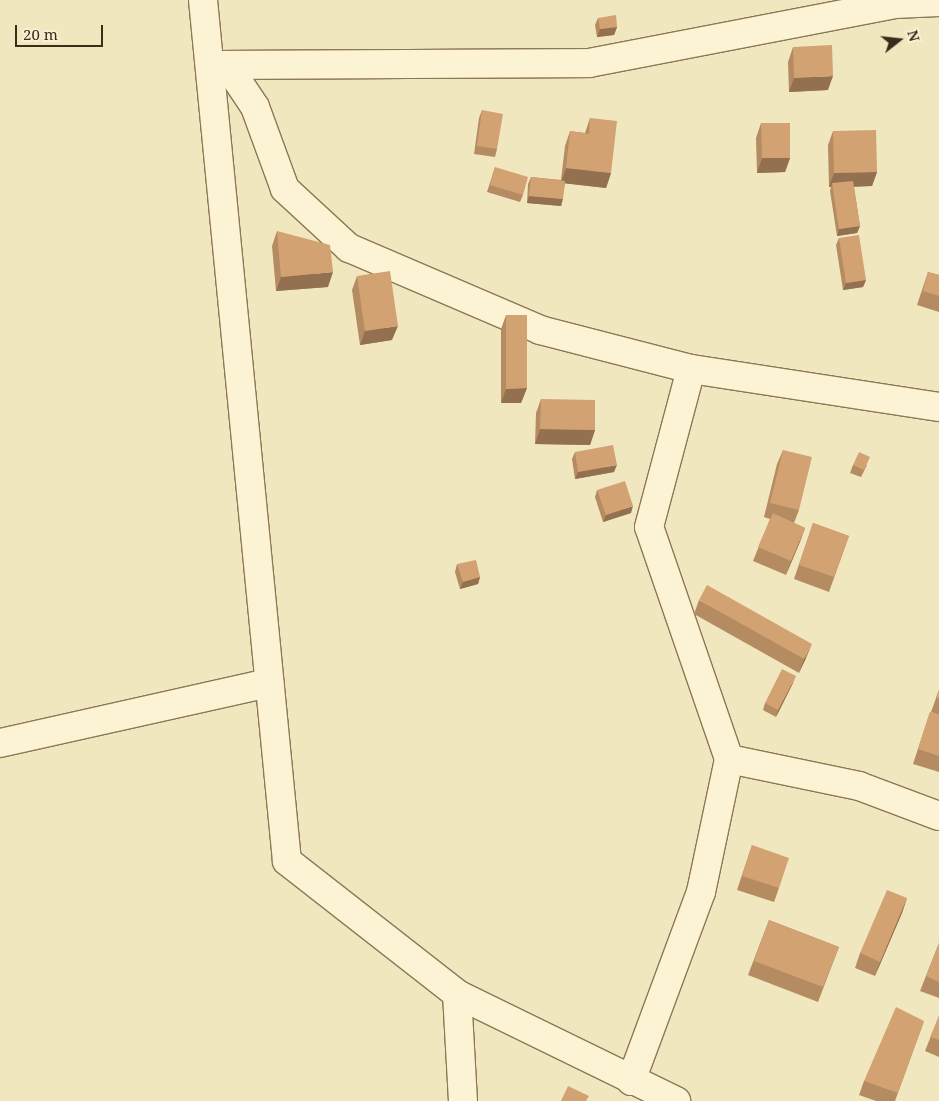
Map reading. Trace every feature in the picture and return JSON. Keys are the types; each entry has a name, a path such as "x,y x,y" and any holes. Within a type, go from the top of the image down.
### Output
{"street":[{"path":"203,0 219,65 269,683 287,861 457,994 631,1081 676,1101"},
{"path":"219,65 589,63 895,4 939,2"},
{"path":"219,65 255,108 285,189 349,248 540,330 691,369 939,408"},
{"path":"631,1081 701,892 729,759 649,527 691,369"},
{"path":"0,743 269,683"},
{"path":"729,759 859,786 939,816"},
{"path":"457,994 463,1101"}],"building":[{"path":"616,15 617,27 600,29 598,18"},
{"path":"832,45 833,76 794,78 793,47"},
{"path":"482,110 503,114 497,149 477,146"},
{"path":"590,118 617,121 611,173 566,168 570,131 589,134"},
{"path":"761,123 790,123 790,158 762,158"},
{"path":"876,130 877,172 834,173 833,131"},
{"path":"495,167 528,177 523,195 490,185"},
{"path":"531,177 565,181 563,199 529,196"},
{"path":"853,181 860,226 839,229 832,183"},
{"path":"277,231 330,245 333,272 281,277"},
{"path":"859,235 866,280 846,283 839,238"},
{"path":"390,271 398,326 365,331 357,276"},
{"path":"928,272 939,275 939,296 923,291"},
{"path":"506,315 527,315 527,388 506,389"},
{"path":"541,399 595,400 595,430 540,429"},
{"path":"613,445 617,465 578,472 575,452"},
{"path":"783,450 812,457 799,510 770,503"},
{"path":"859,452 870,457 864,470 853,465"},
{"path":"625,481 633,506 606,515 597,490"},
{"path":"773,513 805,528 791,561 758,547"},
{"path":"813,523 849,536 834,577 799,565"},
{"path":"476,560 480,577 463,582 457,564"},
{"path":"707,585 812,644 804,659 699,600"},
{"path":"782,669 796,676 778,710 765,703"},
{"path":"930,712 939,715 939,756 918,749"},
{"path":"752,845 789,858 779,888 742,876"},
{"path":"887,890 907,898 880,962 860,953"},
{"path":"769,920 839,947 823,987 754,961"},
{"path":"939,943 939,982 926,976"},
{"path":"896,1007 924,1021 898,1093 864,1081"},
{"path":"939,1016 939,1040 930,1037"},
{"path":"568,1086 589,1096 586,1101 561,1101"}]}
